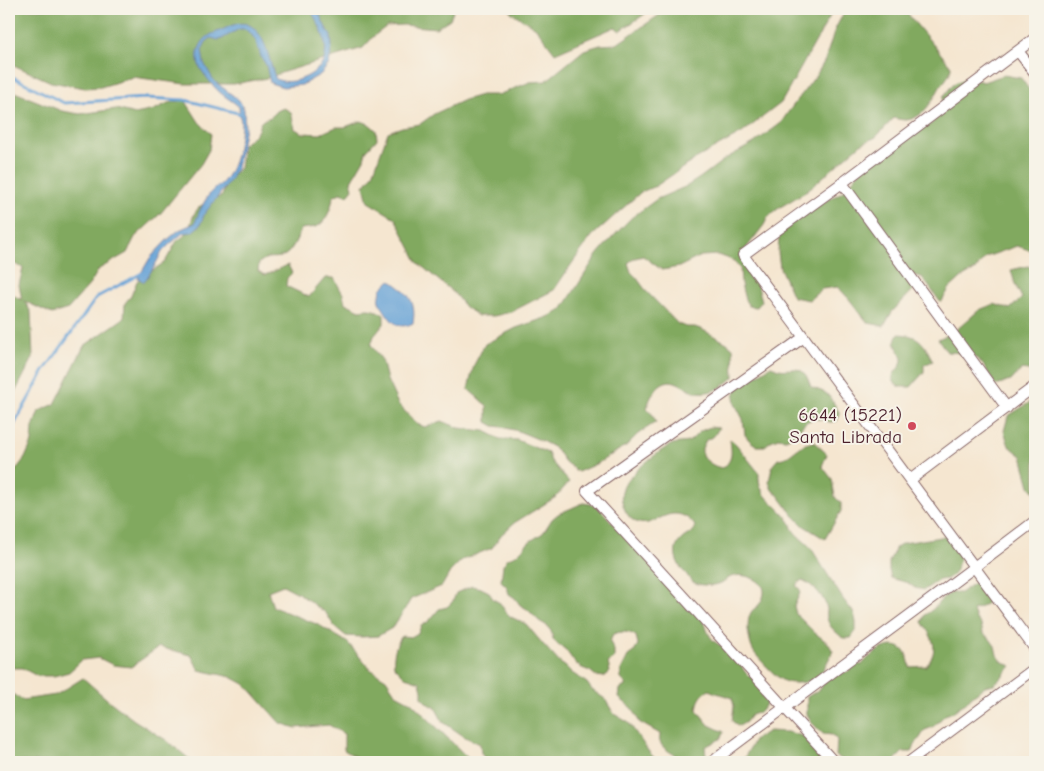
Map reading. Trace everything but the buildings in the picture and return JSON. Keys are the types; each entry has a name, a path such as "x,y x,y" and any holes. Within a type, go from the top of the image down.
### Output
{"street":[{"path":"1035,38 743,255 1035,649"},
{"path":"1018,51 1035,73"},
{"path":"842,183 1007,408"},
{"path":"804,337 587,491 834,762"},
{"path":"910,480 1035,386"},
{"path":"712,762 1035,521"},
{"path":"909,762 1035,668"}],"green space":[{"path":"9,9 454,9 450,19 436,28 403,25 387,26 363,48 267,78 234,84 185,84 133,77 101,87 85,88 51,82 9,63"},
{"path":"510,9 650,9 620,31 615,27 555,53 536,28 511,12"},
{"path":"668,9 834,9 781,103 742,133 697,158 656,186 641,192 592,236 554,290 511,312 494,316 478,316 465,307 454,293 418,263 395,218 368,202 364,186 373,174 388,132 420,124 434,114 464,100 481,95 498,95 530,82 546,81 584,50 600,45 617,44"},
{"path":"846,9 904,9 951,66 950,72 931,103 922,113 912,119 902,120 894,118 876,137 861,144 815,184 768,217 741,255 748,266 762,301 757,307 749,306 745,300 740,268 734,261 727,258 718,255 701,256 679,267 662,270 643,256 635,258 628,263 631,272 647,292 678,324 703,330 733,348 734,377 721,387 707,392 696,392 670,381 660,385 653,393 647,408 656,422 638,434 626,446 598,463 578,472 565,462 555,448 518,431 494,426 487,422 487,406 468,389 474,365 485,344 516,328 562,310 597,255 631,218 657,199 687,186 780,124 817,74 825,60 835,29"},
{"path":"1004,75 1021,78 1035,98 1035,252 1017,246 986,257 975,270 961,278 949,289 941,303 922,277 907,274 915,288 892,312 884,326 868,323 838,287 822,289 809,300 793,297 780,268 778,252 779,236 787,222 844,191 864,166 914,127 931,124 941,113 943,97 953,84 968,77 983,82"},
{"path":"9,89 62,111 80,114 116,109 135,114 154,110 168,103 185,100 199,122 211,134 209,150 201,164 160,214 135,237 127,253 99,269 90,284 68,309 52,314 24,301 31,312 33,358 9,404 9,293 22,300 19,285 23,268 9,261"},
{"path":"284,108 291,112 295,129 303,133 320,134 336,127 345,127 361,121 369,124 376,130 377,139 366,151 364,159 351,181 353,189 348,195 340,193 333,197 332,205 321,224 316,227 301,229 288,253 281,257 267,258 262,261 259,263 258,271 265,275 288,265 292,273 287,278 286,286 309,297 325,278 334,278 343,294 345,303 360,310 378,311 384,315 384,324 374,336 371,345 382,360 387,380 398,404 417,424 425,427 442,421 459,428 485,431 500,439 517,440 548,453 551,461 569,482 556,497 514,523 501,535 492,548 462,560 450,572 442,586 411,599 392,628 378,636 346,636 334,626 326,613 298,593 283,585 268,591 273,607 319,625 348,643 370,669 386,679 396,694 411,702 472,762 364,762 344,750 344,734 329,725 296,728 280,723 246,685 231,677 199,670 191,655 159,647 131,667 113,665 99,658 82,660 69,672 54,676 37,676 22,668 9,668 9,479 25,458 32,442 33,427 39,411 55,404 84,346 124,318 125,303 131,296 137,281 165,262 177,241 189,229 194,214 199,207 222,196 228,179 240,168 243,144 257,132 262,121"},
{"path":"1028,266 1035,270 1035,372 1022,369 1011,381 995,385 982,363 966,354 947,352 938,339 954,332 979,310 994,304 1010,309 1022,298 1011,270"},
{"path":"898,334 911,336 920,341 933,361 924,365 924,372 911,387 899,387 893,379 894,373 902,360 895,341"},
{"path":"771,366 778,369 797,369 803,372 811,387 826,393 832,400 840,414 837,421 830,422 822,419 813,419 806,422 794,435 786,439 778,438 765,446 757,446 750,441 745,435 743,419 735,404 734,396 737,388"},
{"path":"1035,399 1035,493 1030,486 1022,456 1009,446 1004,431 1008,416"},
{"path":"710,427 719,428 714,436 706,440 702,448 702,456 717,467 723,468 730,458 730,439 736,444 759,473 761,489 784,515 796,533 811,548 854,613 856,631 851,638 843,638 829,624 826,605 818,592 802,580 796,585 801,591 794,606 796,614 828,643 833,651 822,672 810,681 792,683 781,680 763,663 753,650 748,623 751,613 763,597 764,591 760,583 750,577 738,575 715,585 694,582 682,569 676,557 677,546 680,541 692,533 695,526 692,522 682,515 674,514 646,523 636,522 629,516 623,506 622,490 626,482 636,471 668,446 688,442 699,432"},
{"path":"814,442 827,454 822,466 832,479 835,497 841,503 841,511 825,539 804,526 793,515 772,490 769,482 772,466 778,459 787,456 804,445"},
{"path":"583,503 599,508 681,597 688,610 703,619 714,641 737,655 744,670 759,683 768,698 760,712 751,715 746,722 739,726 732,721 734,706 732,698 709,690 704,694 700,698 697,710 709,725 724,732 720,739 705,747 706,755 694,762 682,762 677,756 664,748 660,741 660,734 639,722 634,711 619,698 620,689 627,685 621,679 621,670 628,656 635,651 638,644 636,636 625,632 613,634 610,642 614,650 614,658 608,663 610,672 604,677 596,676 575,663 565,649 553,639 551,631 546,625 520,605 509,594 507,587 501,581 503,565 508,558 516,555 529,542 543,533 552,519 558,514"},
{"path":"947,536 959,552 957,568 953,575 947,579 939,580 924,590 891,578 889,562 896,547 903,543"},
{"path":"974,583 983,583 989,596 987,603 973,610 976,619 981,625 983,633 995,646 997,655 1003,662 1011,666 994,684 985,686 966,703 945,715 933,727 925,730 912,752 903,752 893,762 847,762 836,756 837,740 832,735 823,734 811,722 807,714 807,697 821,688 825,681 831,677 849,671 853,664 862,665 870,656 888,647 894,646 905,652 910,667 926,666 934,649 932,638 922,622 925,615 944,597 951,593 960,593"},
{"path":"472,586 489,592 493,599 500,603 511,617 526,624 559,662 605,699 614,714 629,723 658,762 490,762 486,761 481,753 480,744 465,737 443,722 435,707 428,704 422,698 420,682 405,677 394,666 395,650 402,636 411,637 418,633 421,626 429,621 439,609 447,607 453,601 456,593"},
{"path":"83,678 134,720 166,740 193,762 9,762 9,692 22,700 56,695"},
{"path":"769,731 788,732 806,737 832,762 742,762 755,739"}],"water":[{"path":"310,9 317,9 331,36 332,46 329,64 321,74 302,85 283,87 270,83 266,65 261,57 256,41 245,29 239,29 222,39 211,38 206,42 202,50 204,63 214,81 239,100 244,109 245,127 237,167 230,181 205,213 200,225 192,232 183,233 162,252 144,282 138,278 150,258 179,230 195,223 208,196 223,182 231,170 237,154 241,129 239,107 217,90 200,68 198,52 201,44 213,34 236,24 250,25 263,40 276,79 295,81 313,73 324,60 325,47 323,35"},
{"path":"390,280 406,293 412,302 413,323 407,326 401,326 393,321 379,302 381,289"}],"waterway":[{"path":"9,75 64,103 146,98 185,100 242,114"},
{"path":"9,434 44,371 97,297 144,272"}],"place":[{"name":"6644 (15221) Santa Librada","path":"912,426"}]}
